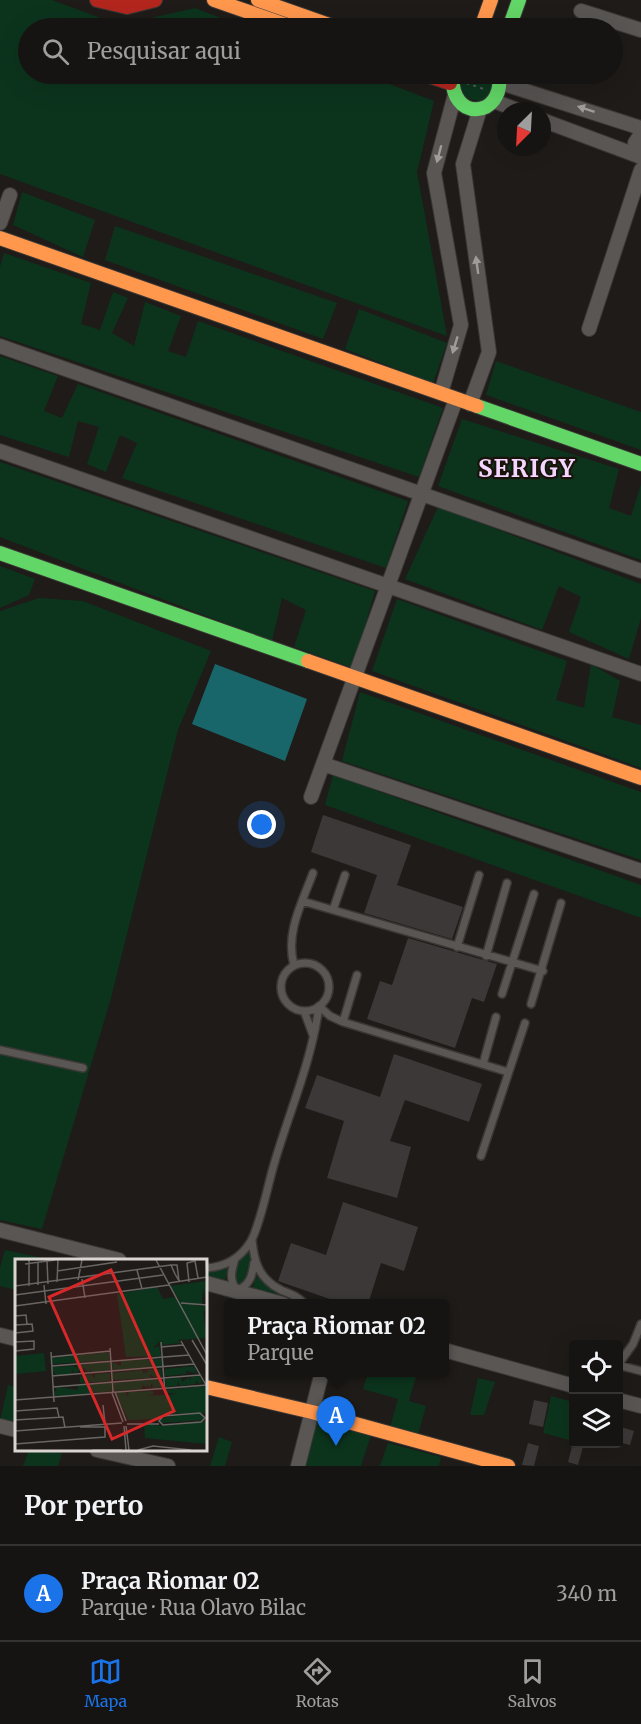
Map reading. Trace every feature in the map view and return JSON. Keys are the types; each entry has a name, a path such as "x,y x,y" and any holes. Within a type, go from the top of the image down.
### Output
{"street":[{"path":"97,0 128,8 142,6 156,0"},
{"path":"214,0 266,18"},
{"path":"258,0 309,18"},
{"path":"485,18 491,0"},
{"path":"513,18 519,0"},
{"path":"581,11 603,18"},
{"path":"623,24 641,30"},
{"path":"441,393 462,325 434,173 454,98 453,84"},
{"path":"454,98 468,108 480,109 494,101 498,84"},
{"path":"517,84 641,128"},
{"path":"470,404 489,352 463,164 480,109"},
{"path":"551,124 641,161"},
{"path":"589,329 641,161 635,143 641,134"},
{"path":"0,223 10,195"},
{"path":"0,238 641,464"},
{"path":"0,346 641,571"},
{"path":"311,797 456,399"},
{"path":"0,451 641,674"},
{"path":"0,554 641,778"},
{"path":"323,764 641,871"},
{"path":"0,1230 115,1259"},
{"path":"207,1282 265,1299"},
{"path":"0,1335 15,1339"},
{"path":"449,1351 569,1385"},
{"path":"298,1466 321,1377"},
{"path":"207,1387 312,1412 508,1466"},
{"path":"623,1402 641,1407"},
{"path":"0,1426 15,1430"},
{"path":"105,1451 168,1466"}],"lane":[{"path":"294,965 289,948 292,930 313,873"},
{"path":"333,910 345,875"},
{"path":"457,947 479,875"},
{"path":"486,956 507,883"},
{"path":"502,994 534,894"},
{"path":"302,901 543,971"},
{"path":"531,1004 543,971 561,903"},
{"path":"252,1240 236,1259 231,1272 232,1283 237,1291 246,1286 251,1278 254,1263 252,1240 290,1111 315,1041 319,1006 328,993 327,978 317,966 302,963 294,965 283,976 281,992 289,1005 304,1011 319,1006"},
{"path":"343,1022 357,975"},
{"path":"319,1006 330,1016 343,1022 508,1072"},
{"path":"304,1011 315,1041"},
{"path":"483,1064 496,1017"},
{"path":"481,1156 525,1023"},
{"path":"0,1050 83,1068"},
{"path":"207,1268 219,1267 236,1259"},
{"path":"254,1263 258,1272 278,1288 300,1299"},
{"path":"623,1359 633,1344 641,1324"},
{"path":"623,1366 641,1371"},
{"path":"556,1382 569,1378"}],"green space":[{"path":"0,0 52,0 101,18 18,18 18,84 389,84 434,101 417,172 447,336 0,174"},
{"path":"195,8 221,18 151,18"},
{"path":"460,84 492,84 493,90 482,102 462,97"},
{"path":"22,192 95,220 83,257 13,225"},
{"path":"115,226 337,303 323,339 105,260"},
{"path":"4,253 91,283 81,324 100,330 113,292 128,298 112,333 134,346 145,302 181,316 168,351 186,357 198,321 443,408 419,477 0,336 0,267"},
{"path":"359,309 447,343 433,383 345,349"},
{"path":"0,356 58,376 44,411 62,418 78,384 408,501 386,568 122,478 137,443 120,435 106,472 87,464 99,427 78,421 69,457 0,435"},
{"path":"496,361 641,412 641,450 486,395"},
{"path":"462,419 619,469 609,508 631,516 641,484 641,560 438,486"},
{"path":"0,462 375,591 353,668 294,647 306,610 282,598 272,641 0,537"},
{"path":"438,507 641,584 641,618 629,659 569,632 581,597 559,586 542,630 405,579"},
{"path":"0,566 35,579 29,595 0,608"},
{"path":"39,598 83,601 211,651 178,730 111,998 42,1229 0,1220 0,611"},
{"path":"397,599 567,661 556,700 584,708 591,664 620,681 612,717 641,725 641,768 372,671"},
{"path":"360,692 641,792 641,860 342,761"},
{"path":"333,775 641,885 641,918 325,805"},
{"path":"5,1250 47,1259 15,1259 15,1290 0,1286 0,1268"},
{"path":"242,1252 253,1255 251,1278 237,1291 232,1283 235,1259"},
{"path":"228,1268 223,1287 207,1283 207,1272"},
{"path":"256,1276 292,1299 269,1299 251,1294"},
{"path":"367,1377 416,1377 409,1401 426,1406 418,1435 390,1427 398,1399 363,1389"},
{"path":"478,1378 495,1382 484,1415 470,1415"},
{"path":"8,1385 15,1387 15,1424 0,1421"},
{"path":"551,1396 569,1401 569,1440 543,1433"},
{"path":"312,1412 373,1429 361,1466 298,1466"},
{"path":"219,1437 232,1442 225,1466 210,1466"},
{"path":"388,1443 441,1457 439,1466 380,1466"},
{"path":"29,1451 62,1453 58,1466 23,1466"}],"water":[{"path":"215,664 307,699 285,761 192,724"}],"building":[{"path":"323,815 411,845 397,885 463,907 452,939 364,913 377,875 311,852"},
{"path":"408,938 497,964 484,1002 472,998 455,1048 367,1019 380,981 392,985"},
{"path":"394,1054 482,1084 469,1122 405,1100 390,1141 411,1147 397,1198 327,1178 344,1121 305,1108 317,1075 380,1097"},
{"path":"343,1202 418,1227 404,1271 381,1263 370,1299 330,1299 278,1281 291,1243 326,1255"},
{"path":"534,1400 548,1403 543,1427 529,1424"},
{"path":"623,1428 634,1431 630,1445 623,1443"},
{"path":"528,1443 539,1446 534,1466 522,1465"},
{"path":"572,1448 583,1448 578,1465 568,1462"}],"traffic: fast":[{"path":"513,18 519,0"},
{"path":"454,84 459,101 467,107 476,109 486,107 494,100 499,84"},
{"path":"477,406 641,464"},
{"path":"0,553 308,661"}],"traffic: slow":[{"path":"214,0 266,18"},
{"path":"258,0 309,18"},
{"path":"485,18 491,0"},
{"path":"0,238 477,406"},
{"path":"308,661 641,778"},
{"path":"207,1387 312,1412 508,1466"}],"traffic: jam":[{"path":"97,0 127,7 155,0"}],"place":[{"name":"Praça Riomar 02","path":"336,1446"}],"district":[{"name":"SERIGY","path":"527,469"}]}
